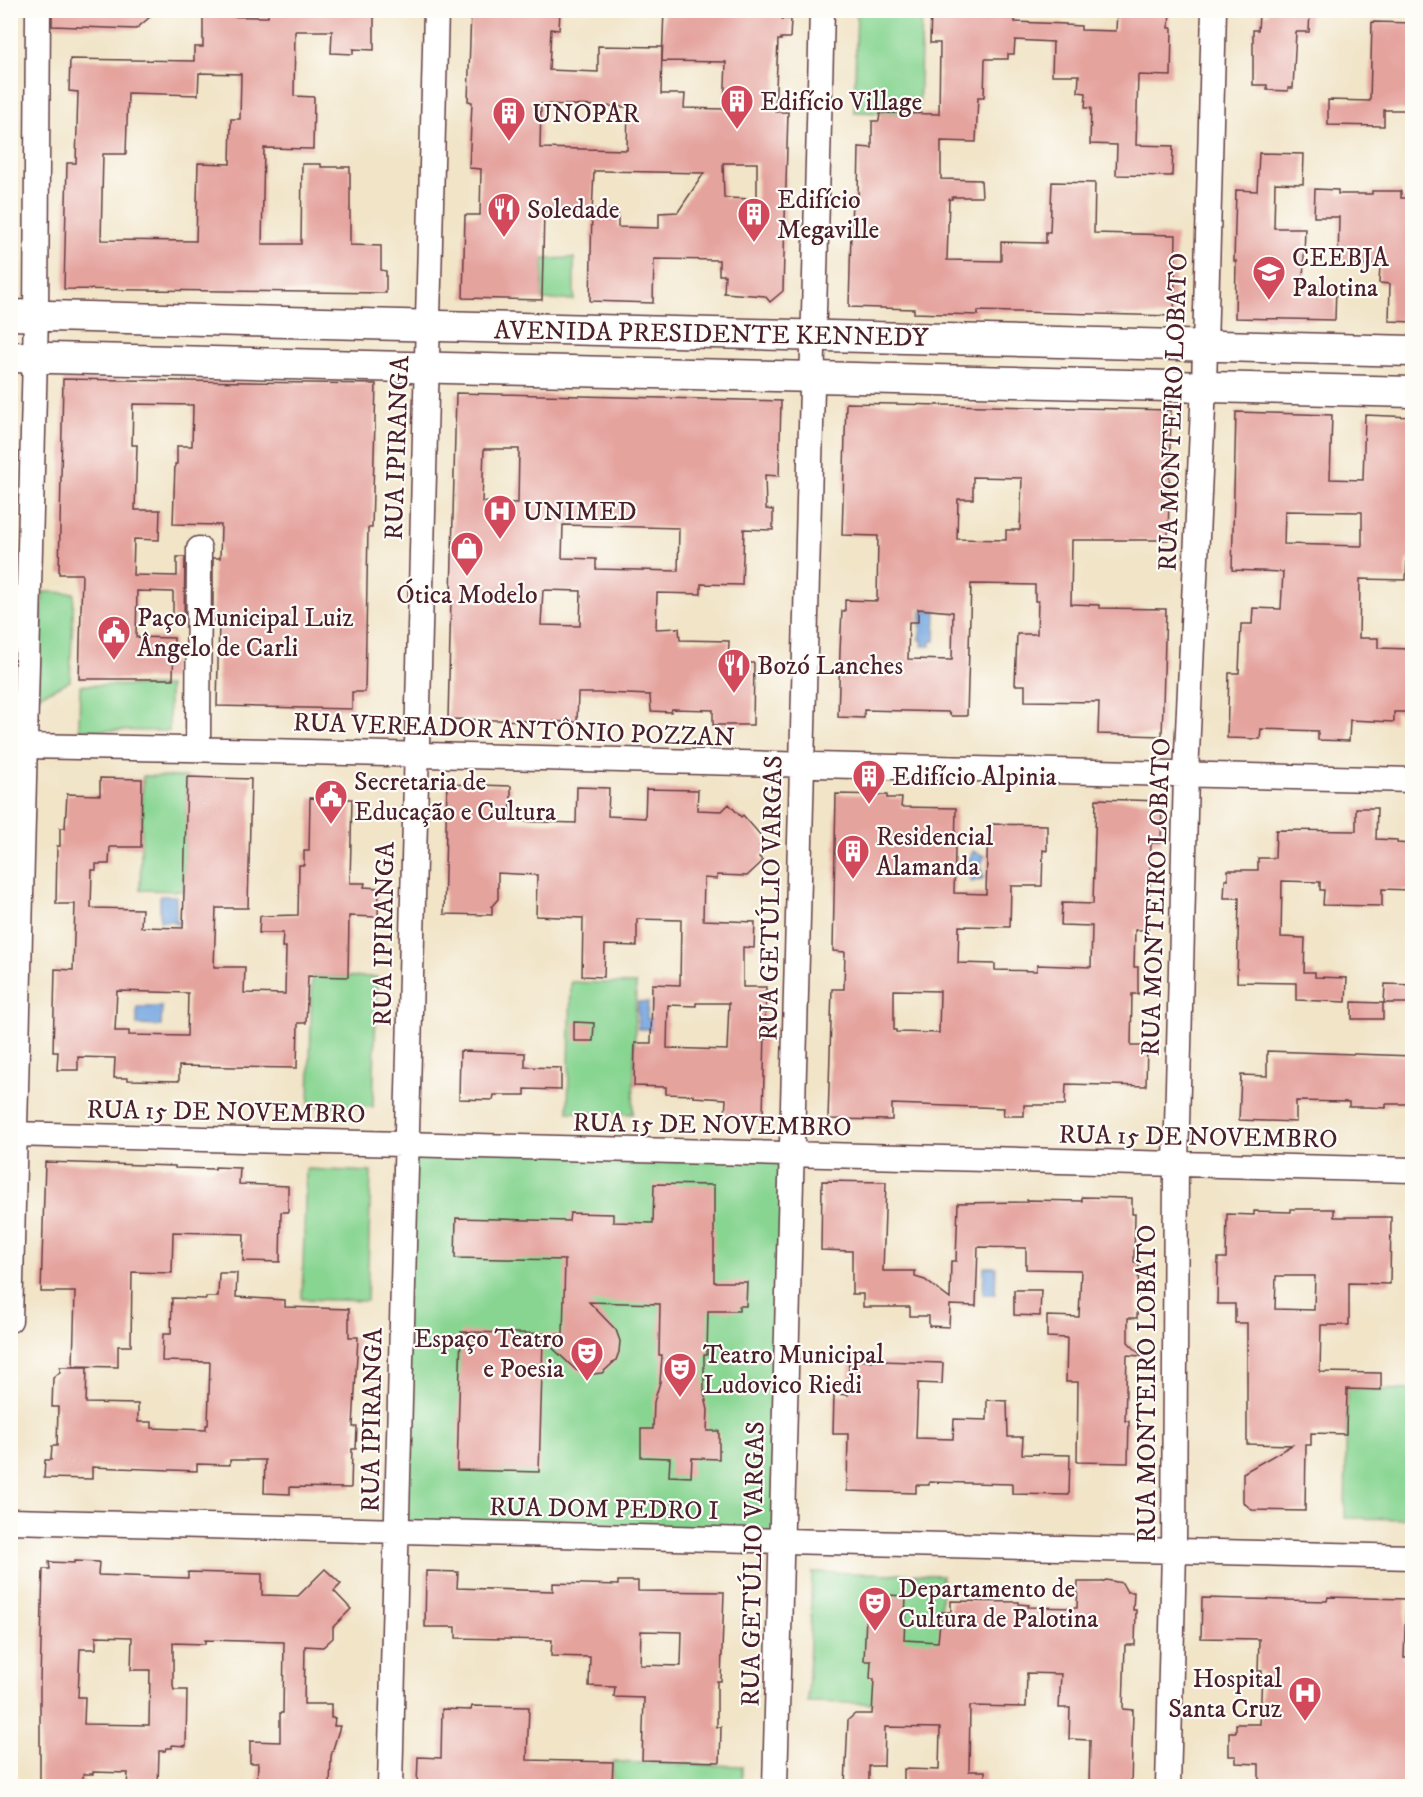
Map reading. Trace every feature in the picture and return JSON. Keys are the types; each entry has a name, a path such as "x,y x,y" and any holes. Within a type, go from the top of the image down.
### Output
{"main road":[{"name":"AVENIDA PRESIDENTE KENNEDY","path":"23,316 1413,351"},
{"name":"AVENIDA PRESIDENTE KENNEDY","path":"23,357 1413,392"}],"street":[{"path":"10,1320 23,316 38,10"},
{"name":"RUA IPIRANGA","path":"390,1786 436,10"},
{"name":"RUA GETÚLIO VARGAS","path":"775,1786 822,10"},
{"name":"RUA MONTEIRO LOBATO","path":"1168,1786 1174,1551 1176,1164 1186,774 1204,387 1214,10"},
{"path":"198,749 199,549"},
{"name":"RUA VEREADOR ANTÔNIO POZZAN","path":"18,748 198,749 1413,780"},
{"name":"RUA 15 DE NOVEMBRO","path":"13,1134 1413,1170"},
{"name":"RUA DOM PEDRO I","path":"10,1521 1413,1557"}],"green space":[{"path":"857,11 922,11 919,114 854,112"},
{"name":"Soledade","path":"574,258 574,300 542,300 543,259"},
{"path":"43,592 74,593 70,681 38,696"},
{"path":"80,685 169,686 169,731 79,730"},
{"path":"143,776 187,777 184,891 140,890"},
{"path":"312,976 377,977 373,1107 309,1106"},
{"path":"571,982 636,984 633,1114 568,1112"},
{"path":"406,1144 792,1154 781,1541 397,1531"},
{"path":"306,1169 371,1172 367,1301 302,1299"},
{"path":"1347,1389 1412,1390 1411,1519 1345,1518"},
{"name":"Departamento de Cultura de Palotina","path":"812,1572 942,1575 938,1705 808,1702"},
{"path":"613,1762 742,1766 742,1786 612,1786"}],"water":[{"path":"921,611 936,611 935,641 931,641 931,646 922,646 923,641 920,640"},
{"path":"973,851 985,856 980,866 984,878 971,882 967,866"},
{"path":"160,896 176,896 178,924 174,921 160,921"},
{"path":"638,1002 648,1002 647,1019 657,1019 657,1029 638,1029"},
{"path":"137,1007 162,1007 161,1026 137,1025"},
{"path":"984,1267 996,1267 995,1294 983,1294"}],"building":[{"path":"52,10 158,10 136,29 52,26"},
{"path":"268,10 374,10 374,50 353,49 353,54 331,53 332,31 295,31 294,96 314,97 313,149 264,148 262,244 301,244 302,164 321,164 321,167 350,167 350,245 381,246 381,270 386,271 386,293 64,289 67,163 76,163 78,92 69,91 70,59 194,61 194,47 203,47 203,16 268,17","holes":["199,73 241,74 240,119 231,119 230,164 198,163 196,241 101,240 103,154 126,154 128,93 198,95"]},
{"path":"471,10 560,10 559,30 551,29 549,70 598,72 598,46 662,47 661,94 685,94 684,108 724,109 726,62 662,61 664,10 782,10 782,19 791,19 790,38 778,40 775,112 788,112 783,291 770,302 765,296 724,293 725,275 719,275 719,260 654,259 653,303 590,301 592,213 544,211 542,300 463,298 465,215 480,215 481,169 469,168 472,102 468,101","holes":["541,104 628,107 627,150 540,148","723,163 757,163 757,199 724,198","594,171 603,171 704,173 678,212 659,213 659,228 618,227 618,210 592,209"]},
{"path":"931,10 1016,10 1015,22 1066,24 1081,26 1081,30 1116,31 1117,10 1170,10 1171,76 1138,75 1136,145 1173,146 1172,176 1116,175 1117,145 1090,144 1091,108 1085,108 1086,93 1078,92 1079,75 1052,75 1053,42 1015,40 1014,54 1008,54 1008,59 985,59 984,97 978,97 976,142 941,141 941,179 981,180 982,197 952,197 949,199 947,260 1001,261 1001,242 1046,243 1046,232 1050,232 1052,182 1095,183 1094,233 1176,235 1174,316 978,311 978,315 914,313 914,309 849,307 852,195 858,195 859,147 872,148 872,121 879,121 880,113 939,114 940,43 930,43"},
{"path":"1269,10 1310,10 1309,32 1296,32 1293,88 1288,88 1288,91 1267,90 1267,85 1253,85 1253,30 1258,30 1259,14 1269,14"},
{"path":"1372,22 1413,23 1413,110 1384,110 1384,126 1328,125 1328,100 1370,101"},
{"path":"1259,153 1304,154 1303,184 1275,183 1274,228 1305,228 1303,285 1336,286 1335,320 1235,318 1236,190 1257,191"},
{"path":"1315,189 1338,190 1338,194 1401,191 1401,198 1413,198 1413,322 1389,321 1390,284 1379,283 1380,265 1338,264 1339,217 1314,217"},
{"path":"63,379 376,384 372,528 368,528 365,692 352,692 352,709 217,706 219,621 213,621 213,558 220,558 221,525 173,524 177,446 192,446 193,405 133,404 132,445 137,445 135,510 160,510 159,540 134,539 133,575 177,576 177,557 185,557 184,620 173,620 173,592 137,591 136,637 174,638 173,679 79,679 82,574 59,574"},
{"path":"456,393 781,401 779,476 765,475 766,509 773,510 773,530 744,529 742,585 701,584 701,594 657,593 656,629 679,628 680,640 729,641 728,663 754,663 753,725 713,725 713,710 651,711 650,695 604,693 578,693 577,722 448,719","holes":["484,449 519,449 518,503 482,502","563,525 679,528 678,571 596,569 596,559 562,558","543,590 581,591 580,626 541,625"]},
{"path":"846,403 1171,410 1168,540 1072,540 1071,604 1099,605 1099,608 1166,609 1162,736 1098,734 1099,702 1025,701 1025,685 1015,685 1017,634 1037,634 1038,601 1035,601 1035,585 971,584 967,716 951,716 948,712 864,710 864,718 838,717 842,611 845,611 845,600 877,601 878,536 842,535","holes":["973,477 1022,478 1020,530 1006,530 1006,540 957,539 958,499 973,499","918,609 953,612 952,660 908,659 909,622 918,622"]},
{"path":"1236,412 1332,415 1330,479 1363,480 1365,415 1413,417 1413,559 1407,559 1406,580 1360,579 1359,638 1378,638 1378,648 1410,649 1410,656 1413,656 1413,692 1409,692 1409,712 1394,712 1394,722 1350,720 1349,741 1318,740 1318,731 1261,729 1260,739 1227,738 1229,673 1239,673 1241,624 1252,624 1253,608 1281,609 1283,572 1232,570","holes":["1285,511 1362,512 1362,546 1284,544"]},
{"path":"187,777 251,779 248,908 216,908 214,967 245,967 244,993 285,994 286,947 282,947 283,933 259,933 260,916 298,915 299,865 304,865 304,851 309,851 310,798 352,799 350,883 365,883 364,887 379,888 378,917 349,916 348,977 308,976 306,1023 298,1023 297,1068 179,1066 179,1081 128,1080 128,1078 114,1078 115,1058 78,1057 78,1070 57,1070 58,1052 53,1052 55,969 73,970 75,904 56,904 57,846 60,846 60,828 65,828 67,794 100,795 100,778 142,779 141,847 110,847 109,864 96,864 96,870 92,870 91,908 142,909 141,927 183,928","holes":["117,991 188,993 187,1036 129,1035 129,1031 115,1031"]},
{"path":"447,784 511,786 511,821 576,823 577,787 609,788 608,816 645,818 646,789 698,790 697,810 722,811 729,804 741,817 743,815 770,846 759,857 763,861 747,876 717,875 717,879 704,878 703,920 755,922 754,948 743,947 743,987 766,987 763,1117 725,1116 726,1099 666,1094 666,1087 634,1086 635,1043 651,1043 652,984 680,985 681,920 637,919 637,946 605,945 604,977 582,976 583,918 536,916 537,875 498,873 498,899 492,906 492,915 444,914","holes":["696,1003 729,1003 727,1050 667,1048 668,1005 696,1006"]},
{"path":"836,794 887,795 887,798 902,798 901,807 956,808 954,893 986,894 988,824 1047,825 1047,851 1043,850 1042,886 1011,886 1010,927 959,926 958,963 995,964 995,970 1037,971 1037,965 1091,967 1092,926 1061,925 1062,903 1093,904 1096,799 1162,801 1161,843 1151,843 1148,930 1135,930 1134,967 1138,967 1138,994 1132,994 1131,1046 1147,1046 1146,1086 1066,1084 1065,1105 1024,1105 1024,1116 1003,1116 1004,1108 892,1104 892,1120 828,1119 832,989 844,989 845,952 833,951","holes":["894,990 940,991 939,1033 896,1032 894,1030"]},
{"path":"1356,808 1377,808 1376,839 1397,840 1397,843 1411,844 1413,877 1410,877 1410,890 1382,889 1382,906 1323,905 1324,890 1320,890 1320,882 1282,881 1281,937 1305,938 1304,972 1315,972 1315,977 1347,978 1346,1002 1296,1000 1296,983 1237,982 1239,898 1224,898 1228,870 1258,870 1258,858 1275,858 1276,830 1356,831"},
{"path":"1385,984 1413,985 1413,1003 1384,1003"},
{"path":"1352,1002 1383,1003 1383,1019 1352,1019"},
{"path":"574,1022 594,1023 593,1041 574,1041"},
{"path":"460,1051 525,1053 525,1067 561,1068 561,1090 525,1089 525,1095 494,1095 493,1100 459,1099"},
{"path":"1267,1051 1413,1056 1413,1104 1386,1104 1386,1108 1349,1107 1349,1102 1296,1101 1296,1122 1239,1120 1241,1075 1267,1076"},
{"path":"45,1162 175,1166 175,1168 240,1168 239,1184 288,1186 288,1212 281,1212 280,1262 243,1261 244,1234 173,1232 172,1273 132,1272 131,1346 118,1346 118,1367 73,1366 75,1292 41,1292"},
{"path":"822,1181 886,1182 883,1271 915,1271 915,1277 925,1280 950,1299 951,1261 956,1261 958,1203 1027,1202 1027,1200 1082,1201 1082,1197 1132,1198 1132,1214 1135,1214 1134,1262 1139,1263 1137,1318 1128,1318 1128,1342 1142,1356 1127,1355 1125,1421 1129,1421 1128,1463 1077,1462 1078,1382 1066,1382 1067,1338 1047,1337 1047,1316 1079,1317 1081,1270 1026,1269 1026,1248 978,1247 976,1306 950,1305 949,1327 929,1326 929,1316 910,1316 910,1307 863,1307 863,1294 852,1294 852,1251 821,1250"},
{"path":"654,1184 714,1185 714,1282 747,1282 746,1306 739,1306 739,1311 708,1311 707,1355 704,1355 704,1392 708,1410 707,1431 719,1431 719,1459 692,1458 691,1477 669,1476 670,1458 641,1457 641,1429 653,1429 654,1402 660,1382 662,1355 659,1355 660,1304 589,1302 616,1330 620,1341 619,1352 616,1360 602,1373 584,1373 576,1370 543,1339 539,1472 457,1470 461,1332 563,1334 565,1260 455,1258 456,1218 569,1221 570,1213 613,1214 613,1222 653,1223"},
{"path":"1291,1209 1334,1209 1334,1217 1391,1217 1390,1284 1349,1283 1349,1325 1321,1325 1320,1372 1381,1373 1381,1390 1347,1389 1346,1434 1311,1433 1311,1445 1306,1445 1305,1511 1252,1510 1243,1502 1243,1473 1292,1445 1247,1444 1247,1323 1235,1323 1235,1304 1217,1304 1218,1258 1226,1258 1227,1214 1254,1215 1254,1211 1291,1212","holes":["1276,1276 1315,1276 1314,1310 1275,1309"]},
{"path":"219,1273 237,1273 236,1297 285,1300 285,1307 349,1309 349,1337 358,1337 353,1427 357,1427 356,1449 352,1449 351,1488 290,1487 290,1494 264,1493 265,1460 230,1460 230,1465 197,1464 197,1471 92,1467 92,1479 44,1478 45,1460 51,1460 52,1446 57,1446 58,1407 52,1407 53,1378 60,1372 60,1367 87,1367 86,1403 138,1404 138,1422 152,1422 152,1428 206,1430 210,1362 162,1361 163,1334 171,1334 172,1298 218,1297"},
{"path":"1014,1290 1041,1290 1040,1316 1014,1315"},
{"path":"849,1360 943,1363 942,1384 918,1383 916,1438 953,1439 954,1419 987,1420 987,1400 1007,1401 1008,1437 1023,1437 1022,1454 1070,1455 1069,1495 1012,1494 1012,1484 929,1482 929,1485 916,1485 916,1493 847,1491 848,1434 833,1434 834,1394 848,1395"},
{"path":"74,1561 99,1562 98,1575 188,1578 188,1572 262,1574 262,1595 298,1596 325,1569 341,1584 334,1591 351,1609 333,1627 333,1638 323,1647 305,1646 304,1704 331,1704 331,1718 335,1718 334,1726 340,1726 331,1756 330,1786 257,1786 258,1763 250,1763 250,1741 280,1742 280,1713 283,1713 284,1642 205,1640 205,1644 173,1643 174,1690 187,1690 186,1746 172,1745 172,1748 159,1751 158,1786 127,1786 128,1773 93,1772 93,1774 83,1774 83,1786 40,1786 43,1569 50,1569 49,1562 74,1563","holes":["96,1636 132,1637 131,1670 150,1670 149,1725 84,1724 85,1697 78,1697 80,1649 96,1649"]},
{"path":"426,1571 458,1572 457,1588 553,1591 553,1583 618,1585 618,1581 638,1581 638,1591 724,1592 721,1681 717,1681 717,1727 721,1727 720,1762 642,1760 644,1698 614,1697 615,1687 589,1686 590,1657 551,1656 552,1640 456,1638 456,1627 425,1627","holes":["641,1631 682,1632 681,1666 640,1665"]},
{"path":"1106,1580 1122,1583 1127,1592 1134,1592 1135,1645 1125,1645 1123,1709 1133,1710 1131,1786 1089,1786 1090,1740 1069,1739 1070,1708 1059,1708 1061,1674 1027,1673 1026,1707 970,1706 969,1771 985,1771 985,1786 904,1786 904,1769 939,1770 940,1728 885,1727 884,1766 869,1766 869,1786 845,1786 848,1720 855,1714 872,1714 874,1679 870,1679 871,1661 864,1661 867,1594 906,1596 904,1640 938,1642 941,1612 951,1612 951,1601 1019,1602 1019,1604 1029,1605 1028,1607 1077,1608 1078,1582"},
{"name":"Hospital Santa Cruz","path":"1328,1597 1406,1599 1404,1658 1413,1658 1413,1786 1259,1786 1259,1764 1236,1763 1236,1756 1229,1756 1229,1732 1236,1732 1236,1724 1260,1724 1262,1671 1258,1671 1259,1639 1201,1638 1202,1598 1327,1601"},
{"path":"472,1706 529,1707 527,1760 613,1762 612,1786 417,1786 418,1757 441,1758 442,1709 471,1710"}],"place":[{"name":"Edifício Village","path":"737,130"},
{"name":"UNOPAR","path":"509,142"},
{"name":"Soledade","path":"504,238"},
{"name":"Edifício Megaville","path":"754,243"},
{"name":"CEEBJA Palotina","path":"1269,301"},
{"name":"UNIMED","path":"500,540"},
{"name":"Ótica Modelo","path":"467,577"},
{"name":"Paço Municipal Luiz Ângelo de Carli","path":"114,661"},
{"name":"Bozó Lanches","path":"734,694"},
{"name":"Edifício Alpinia","path":"869,805"},
{"name":"Secretaria de Educação e Cultura","path":"331,825"},
{"name":"Residencial Alamanda","path":"853,880"},
{"name":"Espaço Teatro e Poesia","path":"587,1382"},
{"name":"Teatro Municipal Ludovico Riedi","path":"680,1398"},
{"name":"Departamento de Cultura de Palotina","path":"875,1632"},
{"name":"Hospital Santa Cruz","path":"1305,1722"}]}
